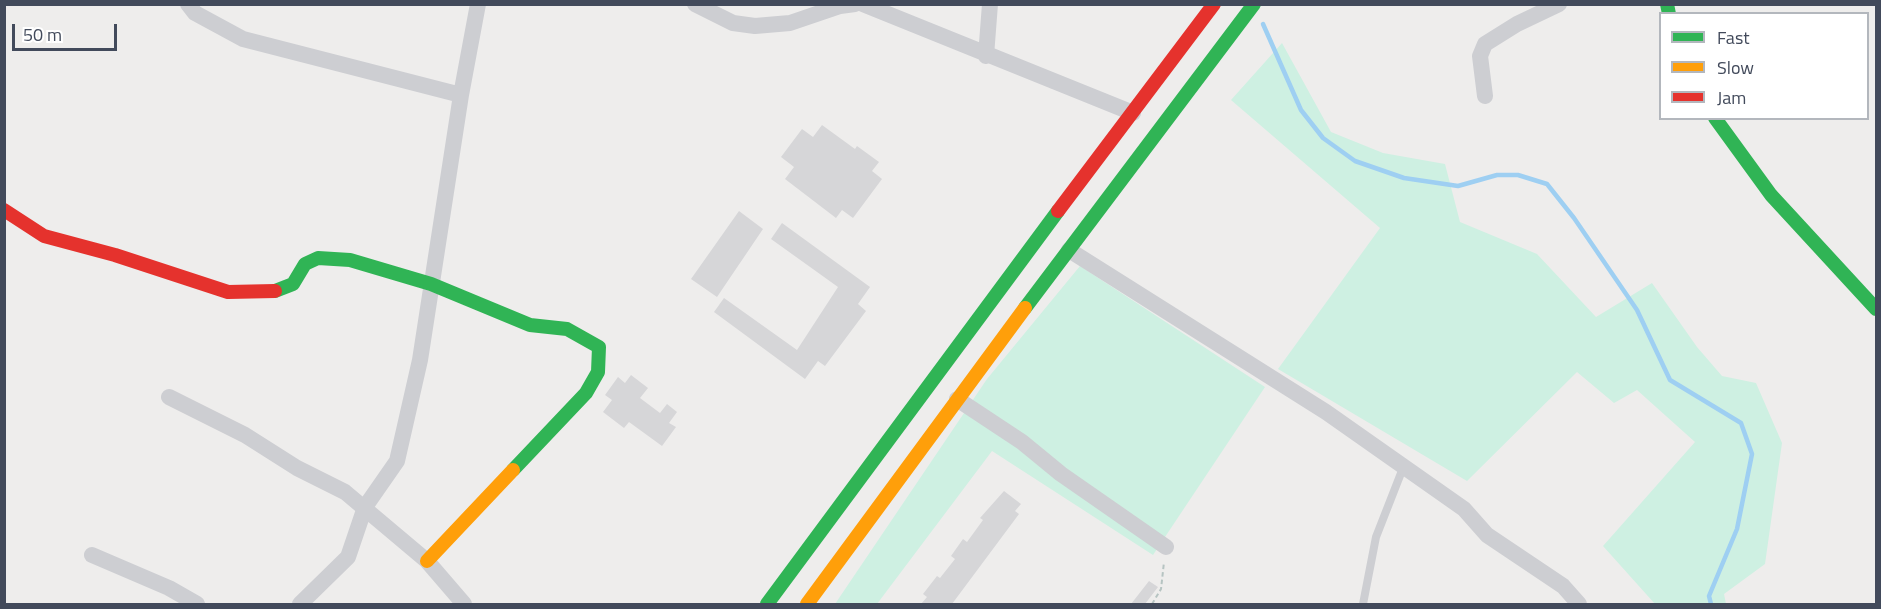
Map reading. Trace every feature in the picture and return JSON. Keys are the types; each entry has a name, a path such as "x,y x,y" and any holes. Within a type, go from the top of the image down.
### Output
{"main road":[{"path":"767,604 916,401 1215,4"},
{"path":"807,604 957,399 1254,4"},
{"path":"1716,120 1771,195 1870,293 1876,309"},
{"path":"4,210 44,236 114,255 228,292 271,293 293,284 304,264 318,258 350,260 431,284 530,325 567,329 599,347 598,372 586,393 427,561"}],"street":[{"path":"188,4 195,14 243,39 461,95"},
{"path":"300,604 348,557 365,507 397,461 420,360 461,95 478,4"},
{"path":"696,5 733,23 755,26 790,23 840,6 855,4"},
{"path":"863,4 884,11 929,33 1133,113"},
{"path":"986,56 990,4"},
{"path":"1485,96 1479,56 1485,44 1517,24 1559,4"},
{"path":"1069,250 1326,412 1464,509 1487,535 1563,586 1579,604"},
{"path":"169,397 245,435 297,468 345,492 427,561 464,604"},
{"path":"957,399 1023,442 1061,474 1166,547"},
{"path":"92,555 169,588 197,604"}],"lane":[{"path":"1363,604 1376,537 1403,468"}],"path":[{"path":"1152,604 1161,589 1166,547"}],"green space":[{"path":"1282,43 1331,132 1383,153 1445,164 1460,222 1537,254 1596,317 1652,283 1697,347 1722,376 1756,383 1782,443 1765,564 1724,594 1726,604 1655,604 1603,546 1695,442 1637,390 1614,403 1577,372 1467,481 1278,369 1380,228 1231,100"},
{"path":"1080,266 1265,387 1153,555 992,451 877,604 835,604 987,379"}],"building":[{"path":"822,125 855,149 857,146 879,162 872,171 882,179 853,218 842,210 836,218 785,179 794,167 781,157 802,129 813,137"},
{"path":"739,211 763,229 717,297 691,279"},
{"path":"782,223 870,287 858,304 866,311 825,366 818,361 805,379 714,312 724,298 797,350 838,287 771,239"},
{"path":"631,375 648,388 640,398 660,413 667,404 677,412 669,423 676,427 662,446 629,422 624,428 603,412 612,400 605,395 618,377 625,383"},
{"path":"1004,491 1021,504 1015,511 1019,514 952,604 921,604 927,597 923,594 937,576 940,578 955,559 951,556 963,539 967,542 983,520 980,518"},
{"path":"1149,581 1158,587 1145,604 1131,604"}],"waterway":[{"path":"1263,24 1301,110 1323,138 1355,161 1404,178 1458,186 1497,175 1518,175 1547,184 1574,218 1637,310 1670,380 1741,423 1752,454 1737,529 1709,596 1711,604"}],"traffic: fast":[{"path":"1025,308 1254,4"},
{"path":"1667,4 1669,12"},
{"path":"1716,120 1771,195 1876,309"},
{"path":"767,604 1058,211"},
{"path":"275,291 293,284 305,264 318,258 350,260 431,284 530,325 567,329 599,347 598,372 586,393 513,470"}],"traffic: slow":[{"path":"807,604 1025,308"},
{"path":"427,561 513,470"}],"traffic: jam":[{"path":"1058,211 1214,4"},
{"path":"4,210 44,236 115,255 228,292 275,291"}]}
